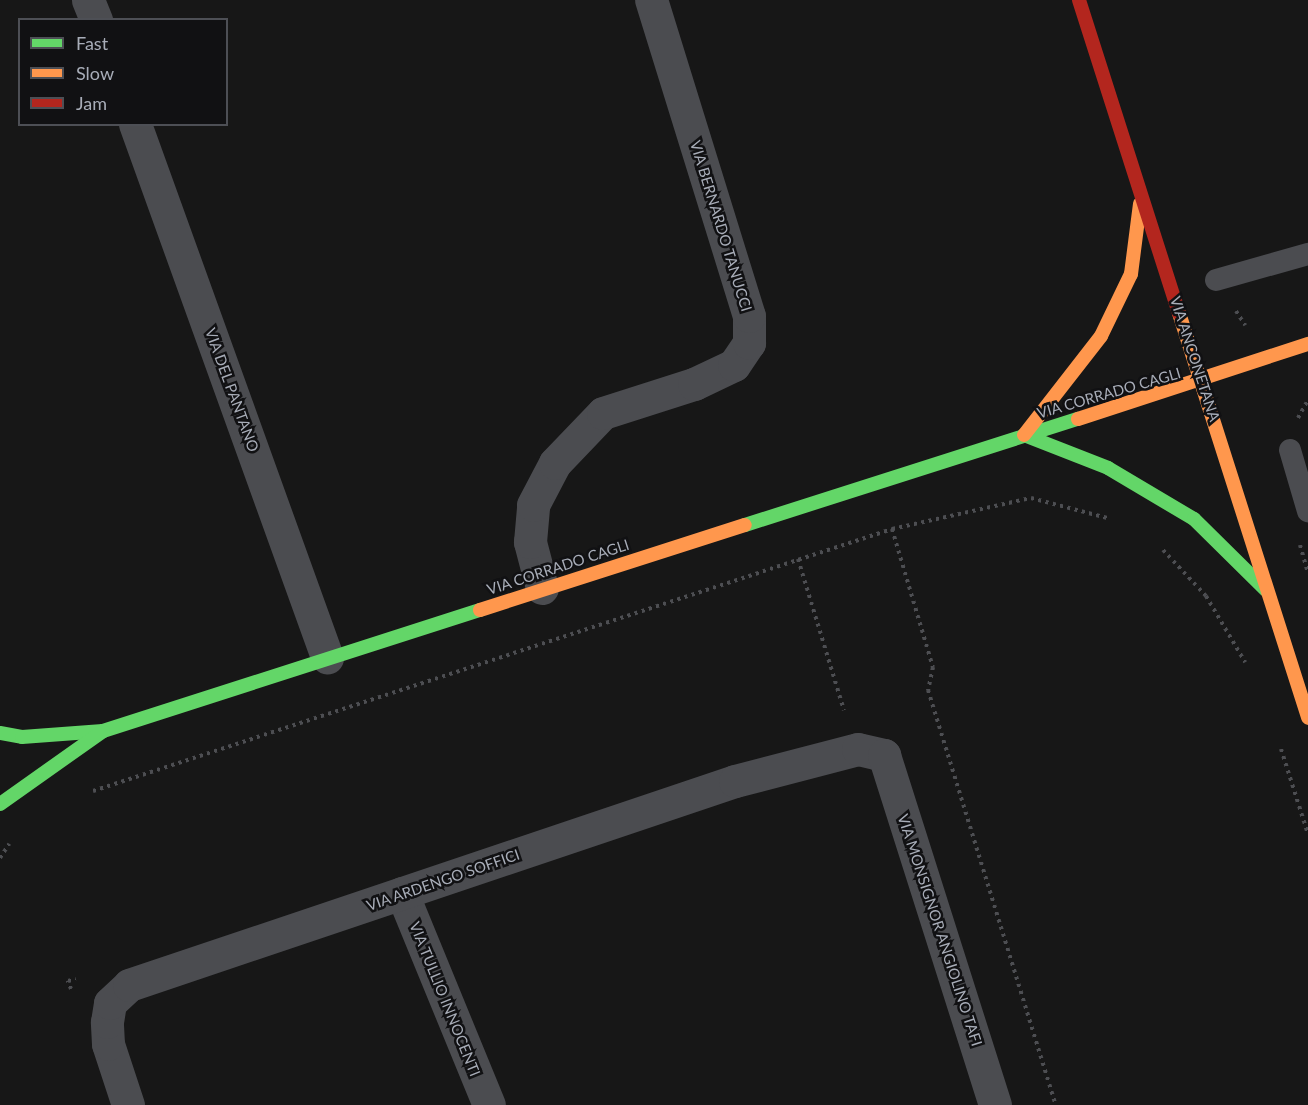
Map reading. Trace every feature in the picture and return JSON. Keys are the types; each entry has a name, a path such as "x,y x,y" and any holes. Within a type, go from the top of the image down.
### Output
{"main road":[{"name":"VIA ANCONETANA","path":"1079,0 1203,382 1308,718"},
{"name":"VIA CORRADO CAGLI","path":"1024,435 1106,326 1131,274 1141,196"},
{"name":"VIA CORRADO CAGLI","path":"103,731 327,657 1024,435 1203,382 1308,344"},
{"name":"VIA CORRADO CAGLI","path":"1024,435 1108,468 1194,519 1269,593"},
{"path":"0,733 22,737 103,731"},
{"path":"0,804 103,731"}],"street":[{"path":"88,0 95,18"},
{"name":"VIA BERNARDO TANUCCI","path":"542,588 530,542 533,505 555,463 603,413 694,384 734,365 749,343 748,316 651,0"},
{"name":"VIA DEL PANTANO","path":"136,126 327,657"},
{"name":"VIA ARDENGO SOFFICI","path":"128,1105 108,1044 107,1022 110,1004 129,986 735,781 858,749 884,755"},
{"name":"VIA MONSIGNOR ANGIOLINO TAFI","path":"884,755 995,1105"},
{"name":"VIA TULLIO INNOCENTI","path":"402,893 489,1105"}],"lane":[{"path":"1216,280 1308,254"},
{"path":"1290,450 1308,511"}],"path":[{"path":"85,793 892,529 1031,498 1068,505 1114,522"},
{"path":"892,529 933,667 928,690 1056,1105"},
{"path":"1152,543 1206,596 1249,669"},
{"path":"1280,746 1308,834"},
{"path":"0,858 12,838"}],"traffic: fast":[{"path":"745,525 1078,419"},
{"path":"1024,435 1108,468 1194,519 1266,590"},
{"path":"0,733 22,737 103,731 480,610"},
{"path":"0,804 103,731"}],"traffic: slow":[{"path":"1024,435 1101,336 1131,274 1140,204"},
{"path":"1179,313 1308,718"},
{"path":"1078,419 1308,344"},
{"path":"480,610 745,525"}],"traffic: jam":[{"path":"1079,0 1179,313"}]}
